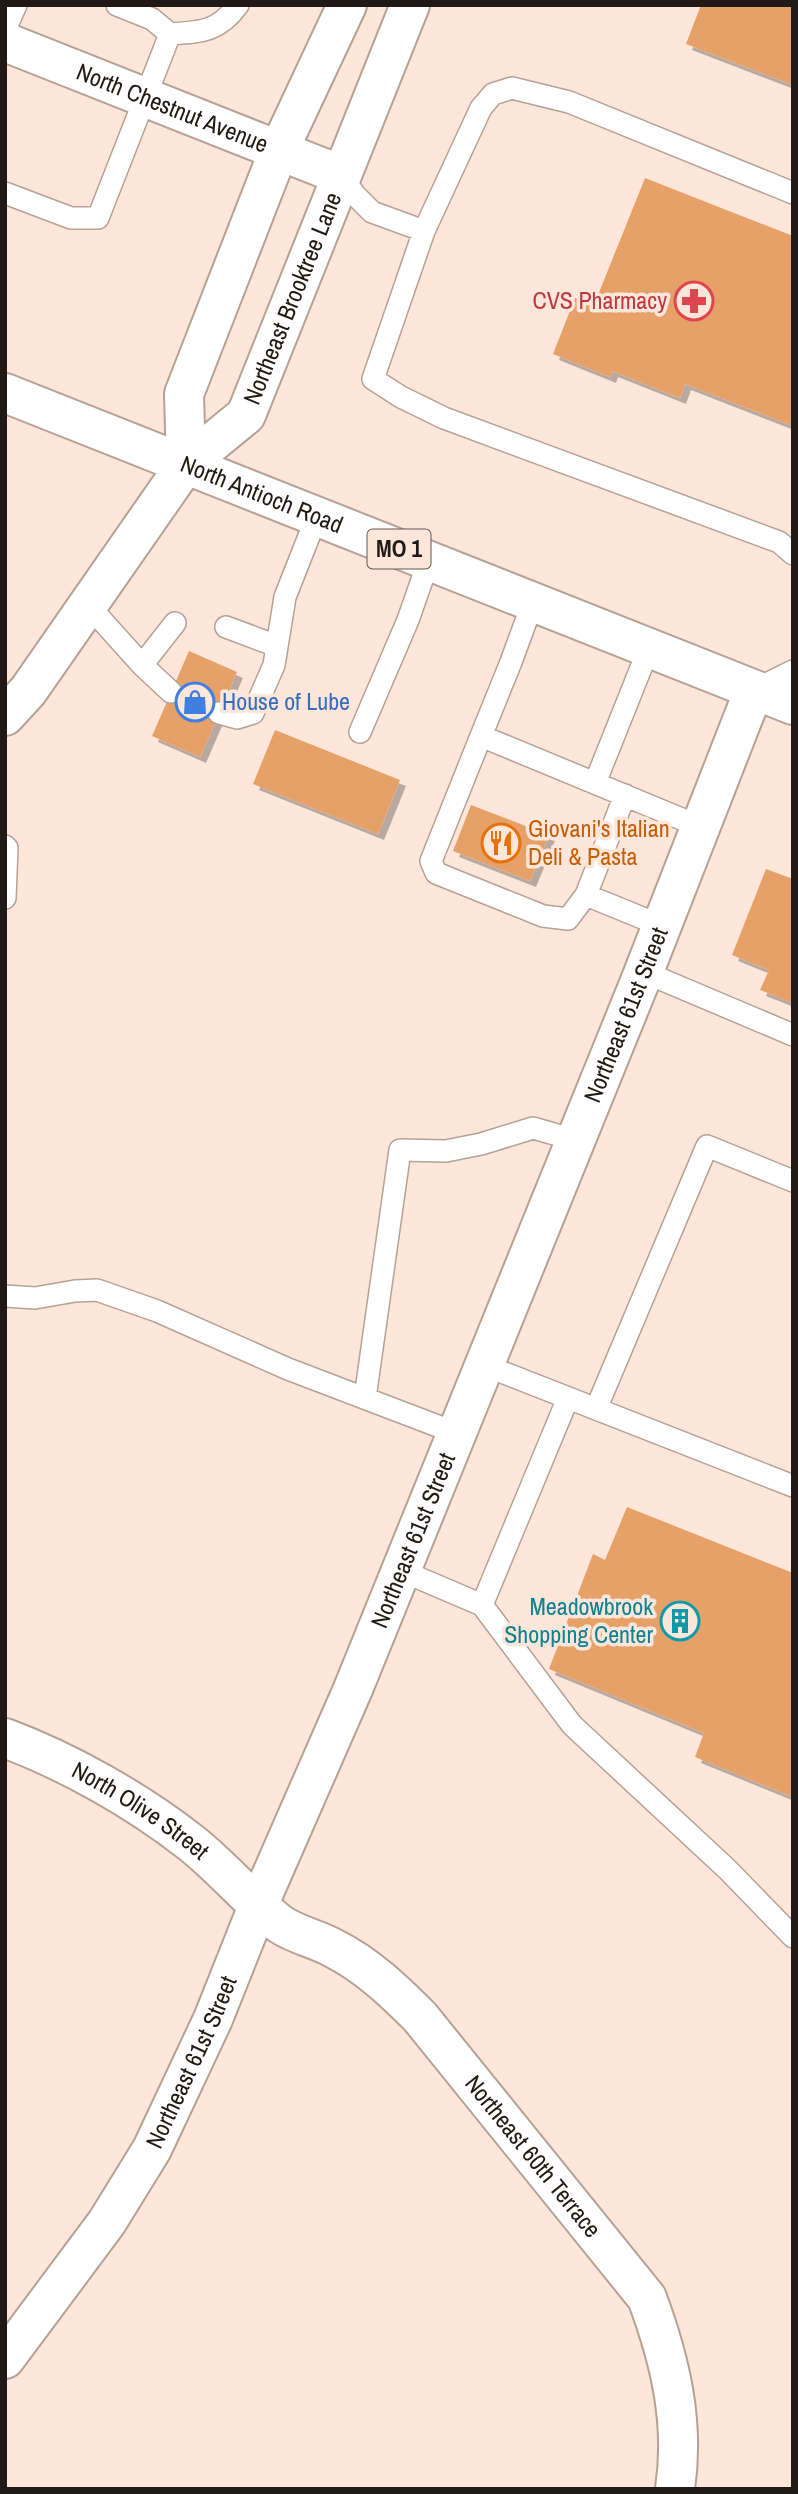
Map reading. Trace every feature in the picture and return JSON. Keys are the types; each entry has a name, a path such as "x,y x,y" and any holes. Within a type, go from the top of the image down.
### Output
{"street":[{"path":"186,464 184,394 279,150 347,5"},
{"name":"Northeast Brooktree Lane","path":"5,716 28,691 186,464 246,415 410,5"},
{"name":"North Chestnut Avenue","path":"5,42 341,175"},
{"name":"North Antioch Road","path":"5,393 793,705"},
{"name":"Northeast 61st Street","path":"5,2359 107,2222 152,2148 213,2019 258,1906 353,1689 662,926 754,690"},
{"name":"North Olive Street","path":"5,1738 31,1748 113,1791 190,1842 258,1906"},
{"name":"Northeast 60th Terrace","path":"258,1906 284,1926 334,1948 381,1979 420,2017 647,2298 663,2343 674,2390 678,2435 675,2489"}],"lane":[{"path":"5,30 16,5"},
{"path":"117,5 152,19 170,34 206,32 231,15 238,5"},
{"path":"5,193 71,218 98,218 170,34"},
{"path":"793,193 569,102 512,88 493,94 481,108 424,231 373,379 401,397 444,418 779,542 793,554"},
{"path":"341,175 355,195 372,212 424,231"},
{"path":"219,713 237,718 253,713 274,665 285,597 317,516"},
{"path":"360,732 408,620 429,560"},
{"path":"533,602 431,861 436,873 543,916 568,919 586,895 625,795"},
{"path":"88,604 171,692"},
{"path":"142,664 174,623"},
{"path":"226,627 277,646"},
{"path":"595,783 649,648"},
{"path":"754,690 793,671"},
{"path":"481,736 701,827"},
{"path":"5,846 5,898"},
{"path":"586,895 662,926"},
{"path":"643,972 793,1035"},
{"path":"365,1398 400,1150 446,1151 533,1128 575,1140"},
{"path":"596,1409 707,1146 793,1181"},
{"path":"5,1296 35,1298 97,1290 157,1311 288,1369 456,1433"},
{"path":"484,1364 793,1486"},
{"path":"482,1605 568,1398"},
{"path":"400,1570 482,1605 572,1725 727,1869 793,1937"}],"building":[{"path":"701,5 793,5 793,85 686,44"},
{"name":"CVS Pharmacy","path":"645,178 793,236 793,426 685,384 680,398 612,371 610,377 553,354 575,298 594,305"},
{"name":"House of Lube","path":"189,651 237,672 200,757 152,736"},
{"path":"275,730 400,780 378,834 253,784"},
{"name":"Giovani's Italian Deli & Pasta","path":"471,805 549,835 530,881 453,851"},
{"path":"766,869 793,879 793,1003 760,990 769,970 732,955"},
{"name":"Meadowbrook Shopping Center","path":"627,1507 793,1573 793,1797 695,1757 704,1733 549,1669 593,1554 605,1560"}],"place":[{"name":"CVS Pharmacy","path":"694,301"},
{"name":"House of Lube","path":"195,702"},
{"name":"Giovani's Italian Deli & Pasta","path":"501,843"},
{"name":"Meadowbrook Shopping Center","path":"680,1621"}]}
